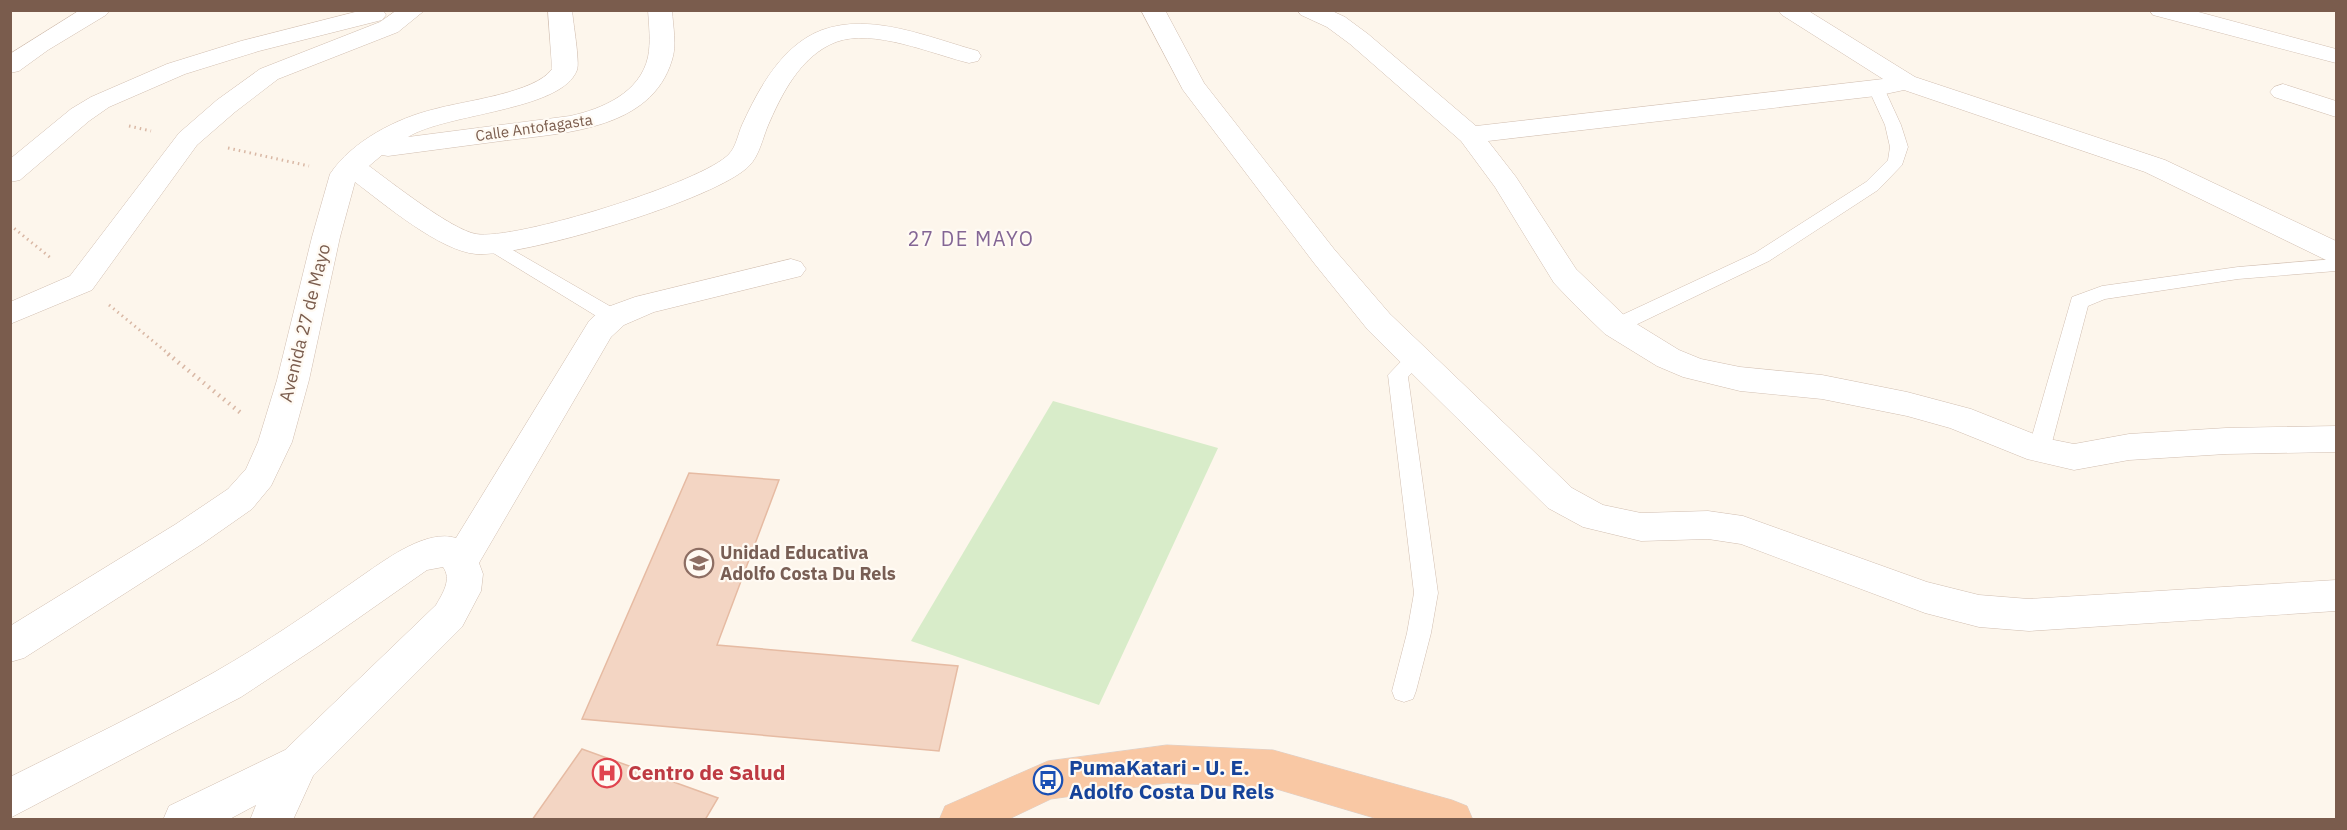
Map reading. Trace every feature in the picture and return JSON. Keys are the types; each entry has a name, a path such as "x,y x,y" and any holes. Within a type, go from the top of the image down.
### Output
{"highway":[{"path":"960,819 1048,780 1167,764 1273,769 1452,819"}],"street":[{"path":"10,66 39,45 98,10"},
{"path":"10,174 80,115 100,102 176,69 310,19 361,17 400,10"},
{"path":"10,314 81,283 188,139 226,106 269,74 388,27 413,10"},
{"name":"Avenida 27 de Mayo","path":"10,646 189,534 240,499 259,477 274,442 293,380 326,237 344,174 360,159 405,127 441,115 516,98 539,90 559,78 565,69 560,10"},
{"name":"Calle Antofagasta","path":"360,159 600,118 622,107 643,88 659,63 662,34 660,10"},
{"path":"1153,10 1192,86 1324,256 1379,322 1560,498 1595,517 1641,527 1708,525 1743,530 1925,597 1979,611 2029,615 2337,596"},
{"path":"1309,10 1338,16 1359,39 1470,135 1506,183 1565,276 1616,326 1668,358 1694,369 1740,379 1822,387 1907,404 1959,418 2038,450 2074,457 2151,446 2226,441 2337,440"},
{"path":"1790,10 1906,82 2155,166 2337,253"},
{"path":"2161,10 2337,56"},
{"path":"360,159 453,235 474,244 513,242 685,192 719,176 740,161 768,99 793,61 815,42 831,36 862,31 969,56"},
{"path":"1470,135 1906,82"},
{"path":"2283,92 2337,109"},
{"path":"462,560 600,329 613,317 646,304 791,269"},
{"path":"10,799 227,686 415,559 450,551 462,560 466,578 462,596 449,616 299,763 184,819"},
{"path":"271,819 299,763"}],"lane":[{"path":"1616,326 1762,257 1872,186 1896,161 1899,147 1893,125 1876,87"},
{"path":"492,244 613,317"},
{"path":"2038,450 2079,302 2102,293 2238,273 2337,265"},
{"path":"1404,691 1419,633 1426,593 1398,375 1416,358"}],"path":[{"path":"10,225 190,369 274,442"}],"green space":[{"path":"1053,401 1218,448 1099,705 911,641"}],"building":[{"name":"Unidad Educativa Adolfo Costa Du Rels","path":"689,473 779,480 717,645 958,666 939,751 582,719"},
{"name":"Centro de Salud","path":"582,749 718,798 705,820 532,820"}],"place":[{"name":"Unidad Educativa Adolfo Costa Du Rels","path":"699,563"},
{"name":"Centro de Salud","path":"607,773"},
{"name":"PumaKatari - U. E. Adolfo Costa Du Rels","path":"1048,780"}],"district":[{"name":"27 DE MAYO","path":"971,239"}]}
